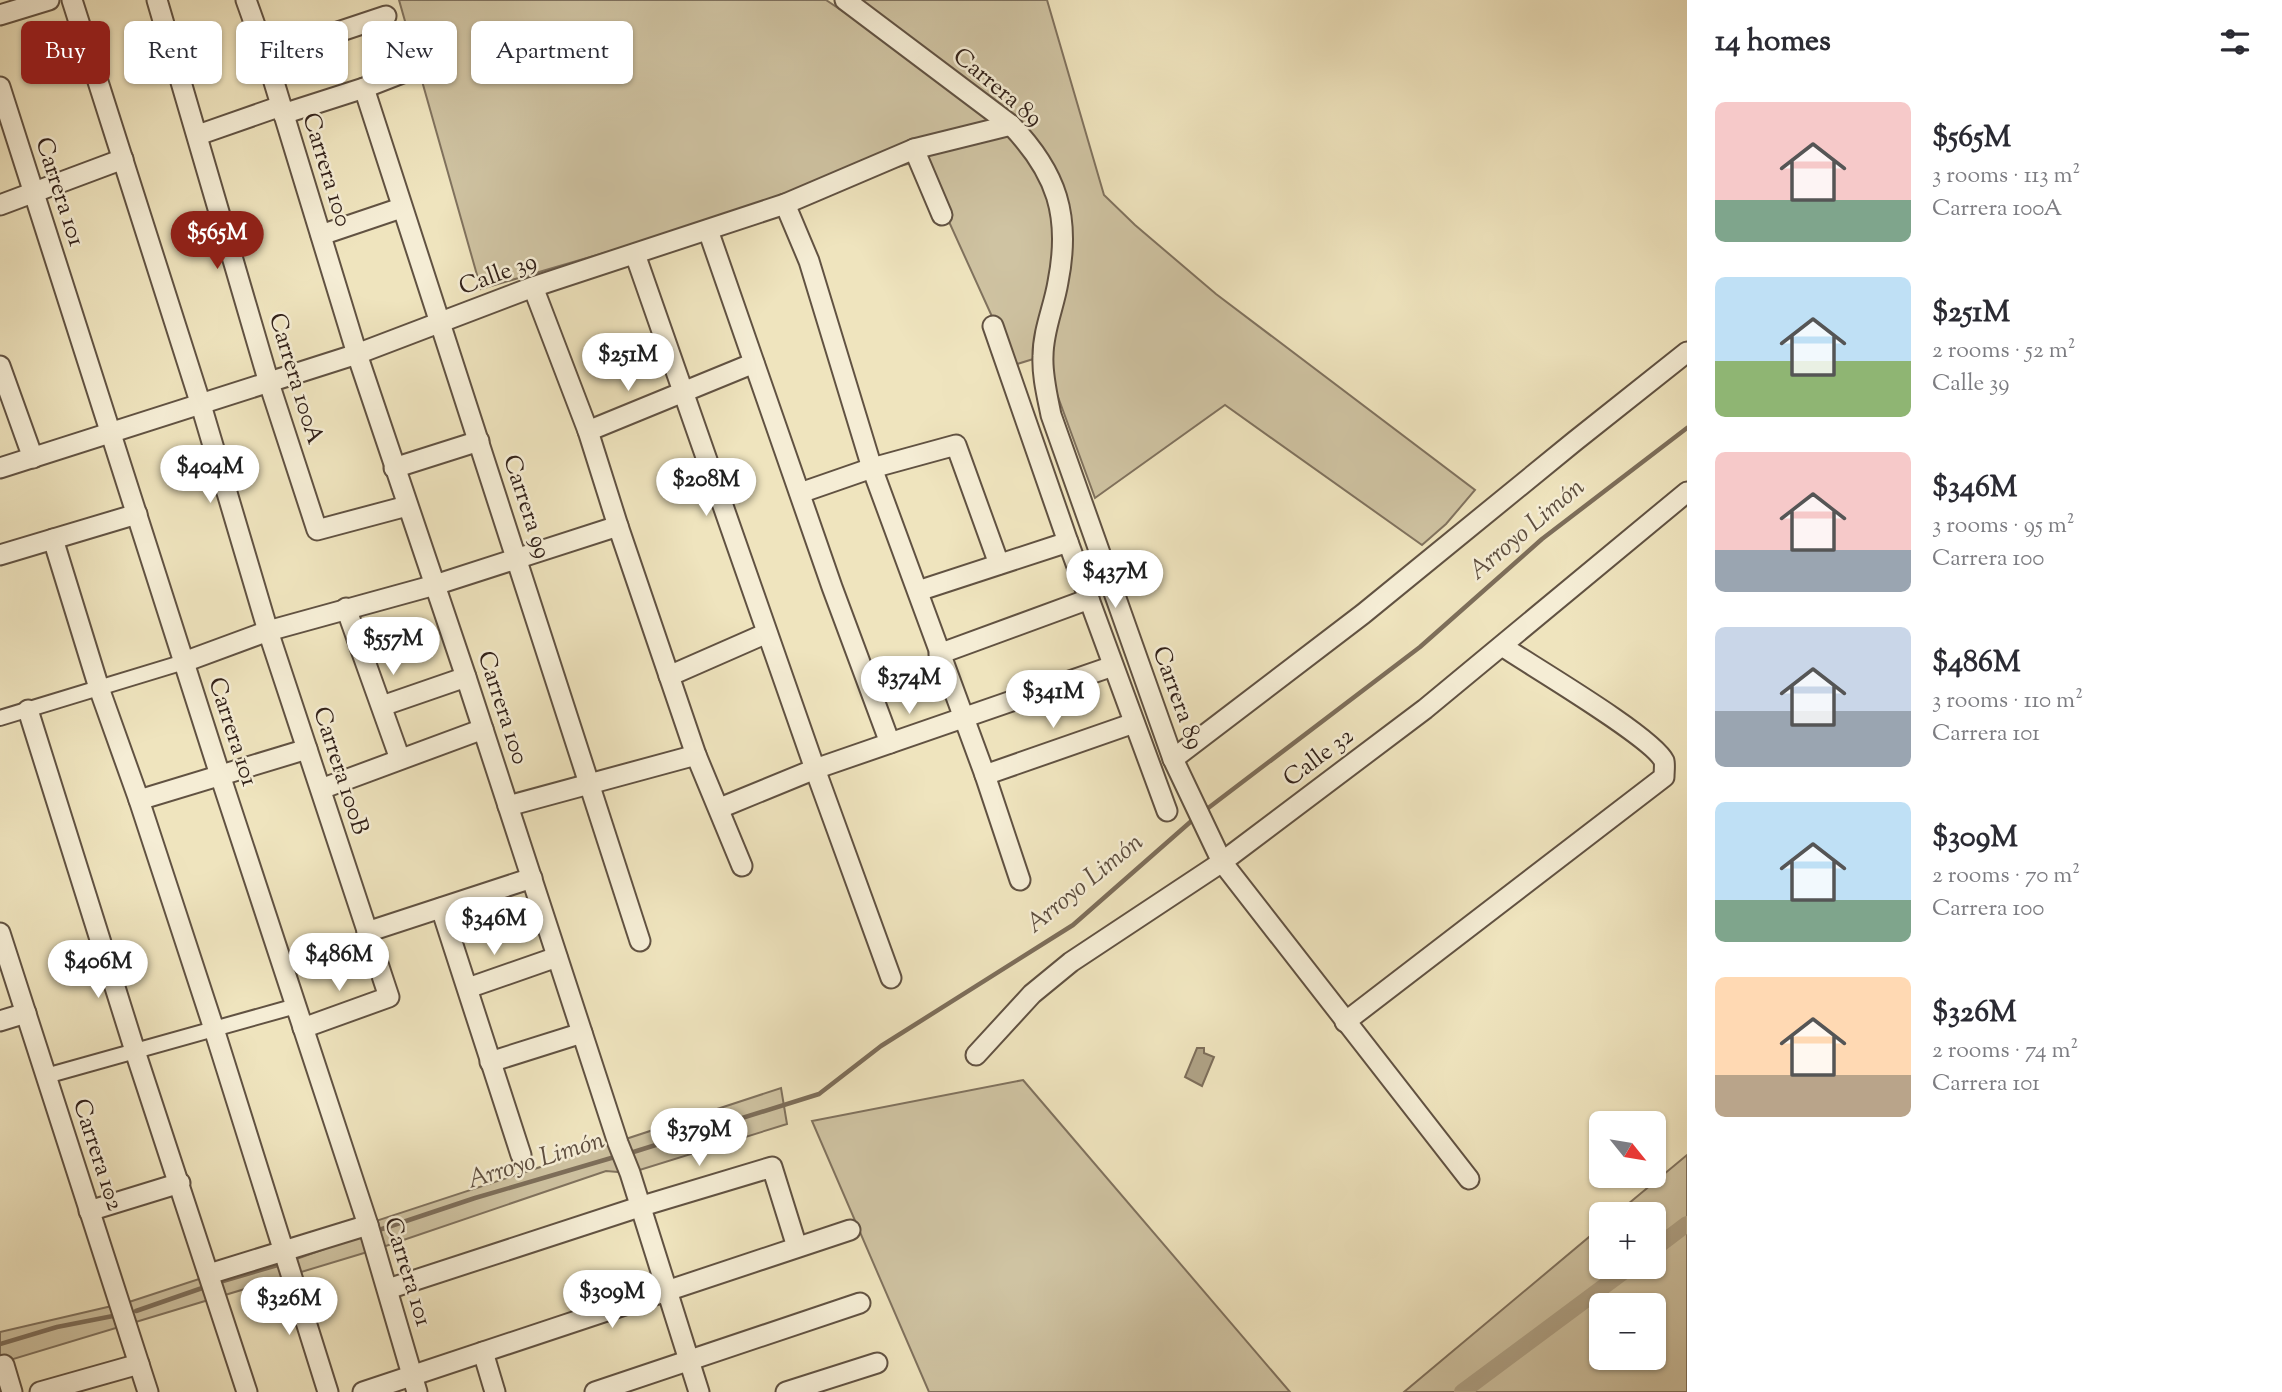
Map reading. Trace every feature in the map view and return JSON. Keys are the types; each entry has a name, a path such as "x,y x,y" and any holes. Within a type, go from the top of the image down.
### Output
{"street":[{"path":"0,15 49,0"},
{"name":"Carrera 100B","path":"72,0 201,405 268,631 388,997 303,1028"},
{"name":"Carrera 100A","path":"157,0 270,383 317,530 407,506"},
{"name":"Carrera 89","path":"845,0 1011,125 1046,169 1057,197 1064,230 1058,283 1048,318 1042,355 1051,415 1176,768 1219,857 1469,1179"},
{"name":"Carrera 100","path":"249,1 255,21"},
{"path":"348,29 386,16"},
{"name":"Carrera 100","path":"274,84 394,468 630,1173 699,1392"},
{"path":"198,135 374,84"},
{"name":"Carrera 101","path":"0,87 220,775 368,1225 415,1384"},
{"name":"Carrera 99","path":"364,88 640,941"},
{"name":"Calle 39","path":"0,468 357,354 533,287 785,204 914,149 1011,125"},
{"path":"914,149 942,215"},
{"path":"0,205 122,159"},
{"path":"785,204 809,261 872,468 962,719 985,775 1020,880"},
{"path":"321,235 401,208"},
{"path":"708,230 890,743"},
{"path":"635,254 891,978"},
{"path":"533,287 589,431 618,526 696,755 742,866"},
{"path":"993,326 1068,542 1167,811"},
{"path":"1176,768 1687,352"},
{"path":"589,431 754,363"},
{"path":"0,366 33,458"},
{"path":"394,468 479,441"},
{"path":"800,494 872,468 956,444 999,564"},
{"name":"Calle 32","path":"976,1055 1032,994 1071,962 1425,709 1687,492"},
{"path":"0,555 137,514"},
{"path":"0,718 184,662 268,631 435,585 618,526"},
{"path":"52,539 214,1030 327,1392"},
{"path":"918,591 1068,542"},
{"path":"939,654 1089,599"},
{"path":"346,608 401,759"},
{"path":"669,676 767,633"},
{"path":"1345,1022 1664,776 1665,762 1658,752 1629,729 1502,646"},
{"path":"720,808 815,769 1113,666"},
{"path":"382,706 466,677"},
{"path":"28,710 135,1051 247,1392"},
{"path":"985,775 1134,723"},
{"path":"321,789 483,729"},
{"path":"139,800 307,749"},
{"path":"508,806 696,755"},
{"path":"367,932 532,878"},
{"path":"441,908 521,1155"},
{"name":"Carrera 102","path":"0,934 149,1392"},
{"path":"468,988 557,957"},
{"path":"46,1076 296,1006"},
{"path":"0,1021 26,1013"},
{"path":"490,1062 582,1033"},
{"path":"388,1289 639,1207 772,1167 797,1247"},
{"path":"89,1211 180,1183"},
{"path":"212,1282 285,1259 368,1225"},
{"path":"363,1392 415,1384 483,1352 849,1230"},
{"path":"595,1392 860,1304"},
{"path":"483,1352 495,1392"},
{"path":"786,1392 877,1363"},
{"path":"40,1392 139,1364"},
{"path":"4,1365 12,1392"}],"shaded area":[{"path":"399,0 826,0 978,102 845,0 1047,0 1104,195 1216,294 1475,490 1446,524 1422,545 1225,405 1095,498 1043,356 1014,365 921,160 481,289 423,84 457,84 457,21 405,21"},
{"path":"1197,1048 1204,1048 1204,1053 1214,1057 1202,1086 1185,1077"},
{"path":"1023,1080 1290,1392 929,1392 812,1121"},
{"path":"781,1088 787,1124 630,1173 606,1171 374,1250 0,1363 0,1332 129,1302"},
{"path":"1687,1155 1687,1392 1404,1392 1589,1237 1589,1279 1666,1279 1666,1202 1630,1202 1647,1188 1666,1188 1666,1172"}],"waterway":[{"name":"Arroyo Limón","path":"1203,812 1420,647 1542,539 1687,428"},
{"name":"Arroyo Limón","path":"627,1154 819,1094 881,1046 1073,925 1196,817"},
{"name":"Arroyo Limón","path":"382,1229 475,1198 618,1156"},
{"path":"1666,1240 1687,1224"},
{"name":"Arroyo Limón","path":"293,1259 324,1248"},
{"name":"Arroyo Limón","path":"216,1283 281,1264"},
{"path":"1462,1392 1614,1279"},
{"name":"Arroyo Limón","path":"136,1311 208,1286"},
{"name":"Arroyo Limón","path":"0,1344 57,1327 113,1316"}]}
